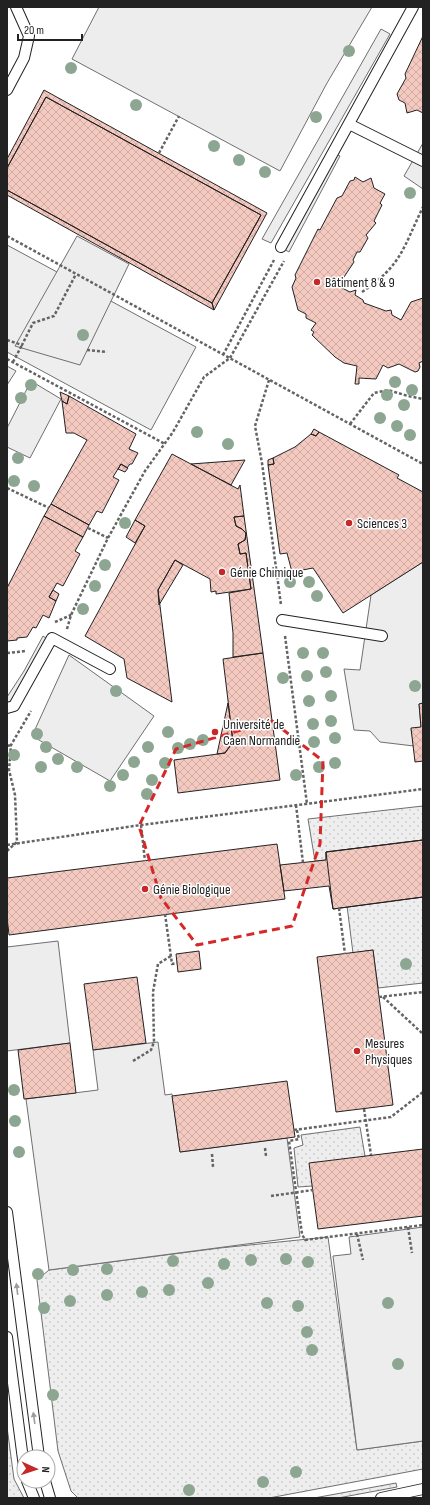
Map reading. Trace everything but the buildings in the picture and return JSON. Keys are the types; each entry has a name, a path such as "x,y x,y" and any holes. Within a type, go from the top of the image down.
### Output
{"lane":[{"path":"7,90 24,58 29,36 16,7"},
{"path":"281,248 413,7"},
{"path":"349,124 423,162"},
{"path":"282,620 382,636"},
{"path":"7,708 14,706 52,638 110,669"},
{"path":"7,1212 38,1449"},
{"path":"7,1337 22,1449"},
{"path":"381,1498 423,1489"}],"path":[{"path":"159,153 179,116"},
{"path":"362,292 387,273 398,261 423,207"},
{"path":"7,236 423,464"},
{"path":"223,355 281,248"},
{"path":"62,644 71,614 108,538 145,471 165,444 204,376 230,358 285,259"},
{"path":"13,362 33,323 54,316 76,274"},
{"path":"7,340 22,345"},
{"path":"87,350 107,352"},
{"path":"7,359 165,444"},
{"path":"269,380 255,426 262,463 307,804"},
{"path":"350,424 374,393 388,390 423,399"},
{"path":"7,488 48,508"},
{"path":"88,528 108,538"},
{"path":"18,842 15,795 9,770 11,745 32,710"},
{"path":"7,746 11,745"},
{"path":"7,845 18,842 142,825 423,789"},
{"path":"296,805 303,862"},
{"path":"142,825 145,860"},
{"path":"7,851 18,842"},
{"path":"339,908 345,954"},
{"path":"165,914 172,964 177,963"},
{"path":"133,1061 151,1050 154,1042 153,992 158,964 171,956"},
{"path":"379,997 423,992"},
{"path":"383,997 423,1034"},
{"path":"423,1092 391,1117 296,1130 299,1139 289,1141 302,1234 305,1240 423,1225"},
{"path":"364,1109 371,1155"},
{"path":"265,1148 266,1156"},
{"path":"212,1154 213,1167"},
{"path":"271,1196 313,1190"},
{"path":"408,1227 412,1253"},
{"path":"357,1234 363,1260"}],"highlighted area":[{"path":"272,721 323,761 320,844 292,926 197,945 161,898 139,826 176,749"}],"shaded area":[{"path":"99,7 372,7 327,83 280,171 72,59"},
{"path":"381,29 390,34 271,243 262,239"},
{"path":"423,143 423,189 404,176"},
{"path":"334,153 340,156 289,252 282,248"},
{"path":"77,236 129,264 80,365 15,346"},
{"path":"7,245 196,347 151,430 7,352"},
{"path":"7,366 16,371 7,385"},
{"path":"31,381 61,399 30,458 7,447 7,428"},
{"path":"423,562 423,703 419,704 421,727 411,729 414,746 380,742 370,731 354,730 344,669 360,670 371,595"},
{"path":"43,636 49,640 17,695 7,705 7,697 24,671"},
{"path":"69,655 154,716 110,781 32,736"},
{"path":"423,806 423,840 326,852 326,860 315,861 308,819"},
{"path":"423,897 423,983 378,988 373,950 353,953 347,906"},
{"path":"58,941 70,1043 7,1051 7,947"},
{"path":"158,1042 165,1095 172,1094 180,1152 287,1138 300,1237 49,1270 26,1099 98,1090 93,1050"},
{"path":"360,1127 365,1156 312,1186 298,1187 294,1148 303,1145 301,1135"},
{"path":"423,1227 423,1441 357,1450 333,1256 351,1254 349,1237"},
{"path":"328,1237 357,1450 423,1441 423,1469 269,1498 78,1498 71,1491 58,1451 37,1280 49,1270 220,1248"},
{"path":"7,1427 16,1489 19,1489 24,1498 7,1498"},
{"path":"396,1483 397,1487 338,1498 314,1498"}],"place":[{"name":"Bâtiment 8 & 9","path":"317,282"},
{"name":"Sciences 3","path":"349,523"},
{"name":"Génie Chimique","path":"222,572"},
{"name":"Université de Caen Normandie","path":"215,732"},
{"name":"Génie Biologique","path":"145,889"},
{"name":"Mesures Physiques","path":"357,1051"}]}
